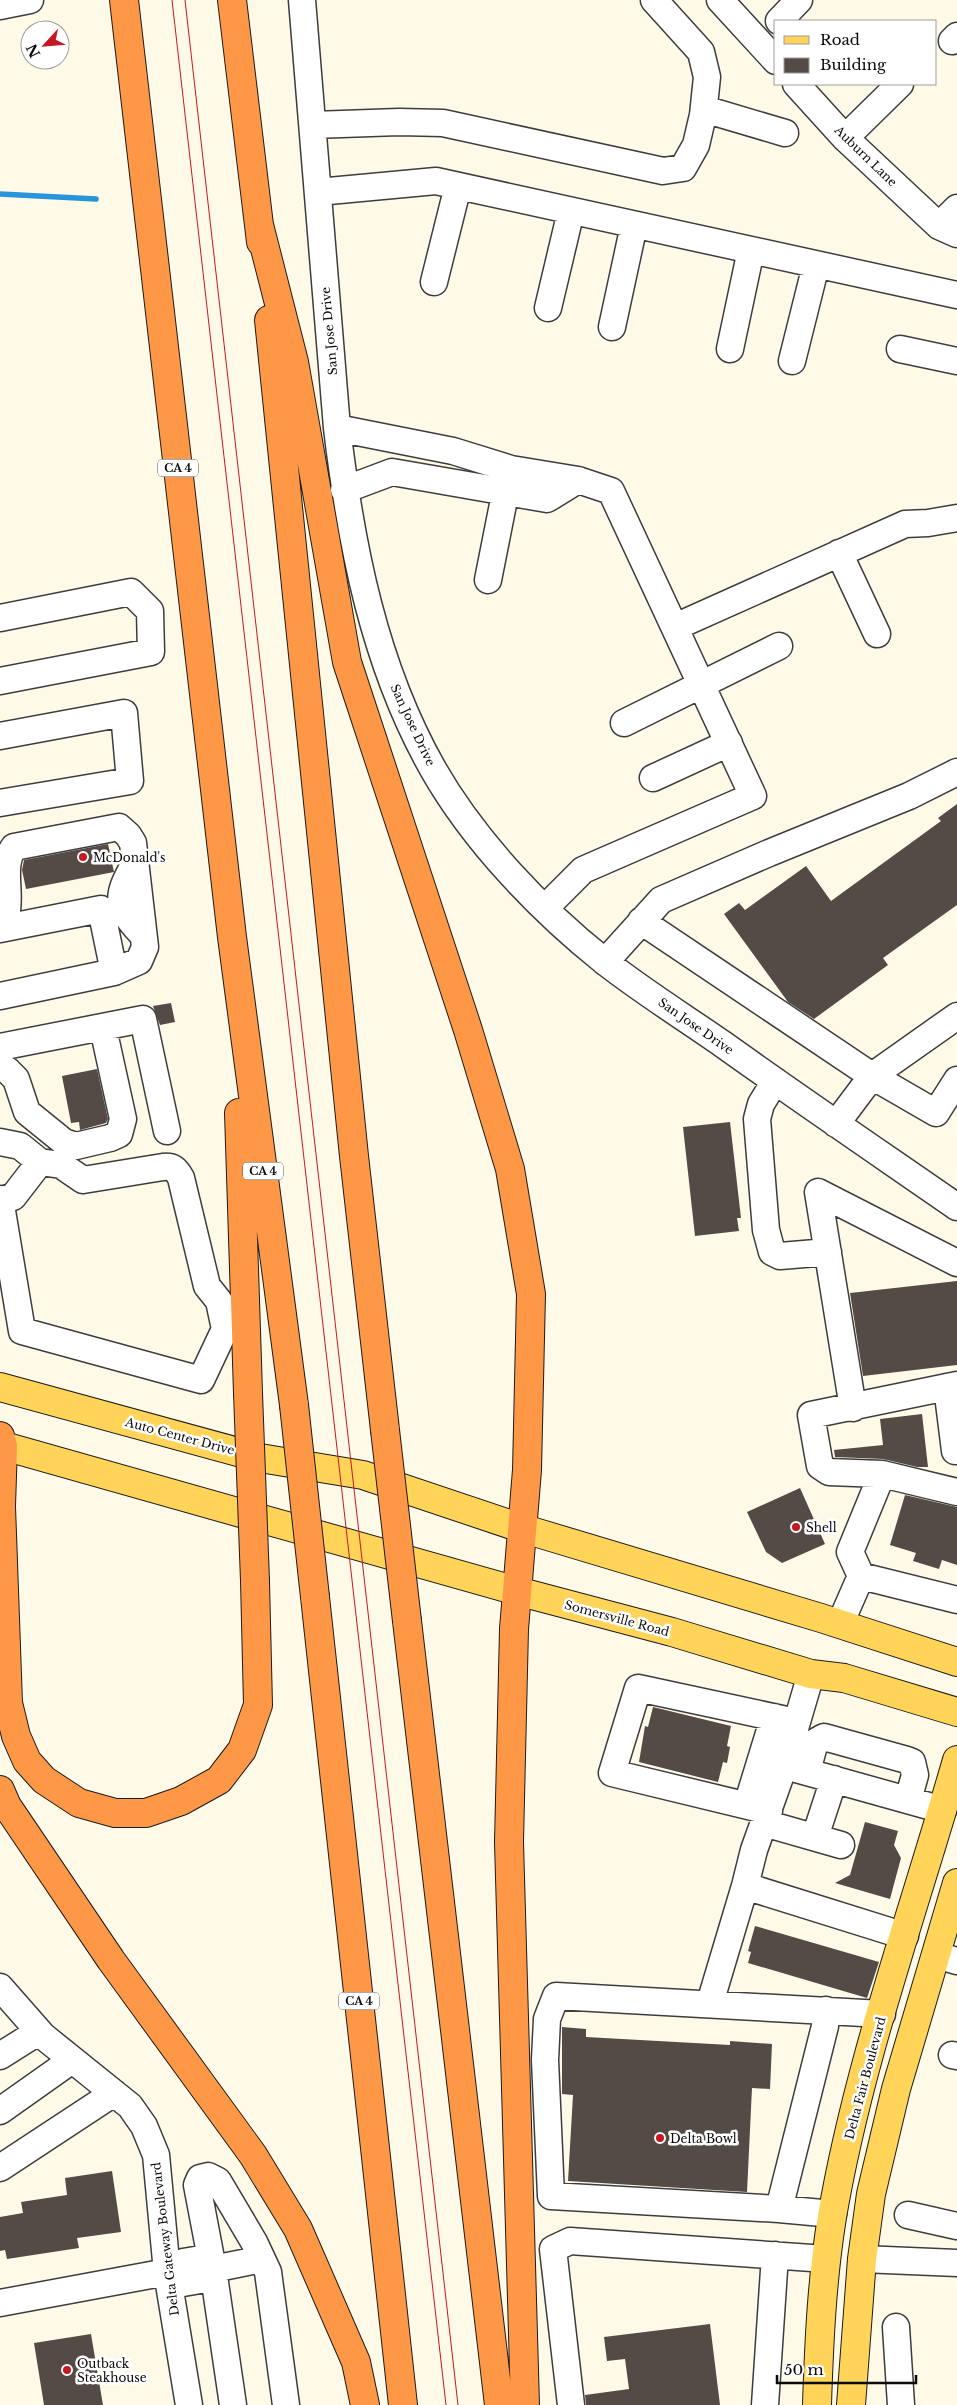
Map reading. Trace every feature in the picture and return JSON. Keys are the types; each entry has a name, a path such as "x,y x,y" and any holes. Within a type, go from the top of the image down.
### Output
{"highway":[{"name":"CA 4","path":"124,0 232,937 294,1406 403,2405"},
{"path":"232,0 259,225 354,1156 406,1621 499,2405"},
{"path":"259,225 294,362 347,662 468,1030 510,1169 531,1294 527,1470 514,1629 509,1842 525,2405"},
{"path":"1,1442 1,1506 8,1703 16,1736 27,1761 44,1780 79,1803 116,1813 146,1813 181,1801 219,1780 242,1750 258,1706 232,937"},
{"path":"0,1790 7,1806 111,1960 253,2155 298,2229 356,2362 365,2405"}],"main road":[{"name":"Auto Center Drive","path":"0,1387 260,1458 363,1475 522,1528"},
{"name":"Somersville Road","path":"1,1442 517,1591 672,1632 811,1674 844,1678 957,1712"},
{"path":"522,1528 840,1624 957,1662"},
{"name":"Delta Fair Boulevard","path":"817,2405 826,2259 833,2214 851,2128 957,1760"},
{"path":"851,2405 862,2259 876,2168 908,2047 946,1958 957,1883"},
{"path":"879,2026 908,2047"}],"street":[{"path":"0,6 30,0"},
{"name":"San Jose Drive","path":"302,0 337,428 344,490 358,566 377,637 401,705 433,770 473,830 545,908 605,962 836,1124 954,1199"},
{"path":"313,125 399,122 443,123 664,171 683,168 696,145 704,109 707,77 701,52 654,0"},
{"path":"720,0 770,43"},
{"path":"780,20 799,0"},
{"name":"Auburn Lane","path":"797,85 845,138 951,223"},
{"path":"845,138 899,85"},
{"path":"704,109 785,133"},
{"path":"318,192 436,181 957,295"},
{"path":"434,282 458,186"},
{"path":"548,308 571,211"},
{"path":"612,327 634,225"},
{"path":"730,349 751,250"},
{"path":"792,361 816,264"},
{"path":"900,349 957,361"},
{"path":"337,428 453,450 547,499 578,480 611,491 753,796 583,870 545,908"},
{"path":"344,490 392,472 508,480"},
{"path":"488,580 508,480"},
{"path":"675,627 905,524 928,523 957,518"},
{"path":"839,553 877,634"},
{"path":"0,618 131,592 150,611 151,652 0,681"},
{"path":"624,723 779,646"},
{"path":"0,736 124,713 130,781 0,804"},
{"path":"653,778 729,743"},
{"path":"605,962 661,900 768,853 909,796 957,772"},
{"path":"0,928 6,916 4,866 6,854 14,847 119,827 128,835 133,843 145,947 139,960 114,972 0,996"},
{"path":"0,928 101,909 114,972"},
{"path":"641,921 872,1076 936,1113 957,1080"},
{"path":"836,1124 872,1076 957,1016"},
{"path":"0,1047 143,1019 167,1131"},
{"path":"0,1068 7,1070 16,1079 27,1112 64,1142 76,1146 110,1138 119,1134 123,1119 103,1028"},
{"path":"775,1081 761,1104 757,1119 766,1230 772,1252 780,1256 828,1252"},
{"path":"0,1142 20,1146 40,1162 61,1165 84,1180 170,1166 176,1170 181,1178 207,1286 219,1302 225,1329 201,1380 22,1331 0,1199 14,1197 40,1162"},
{"path":"853,1408 818,1192 957,1262"},
{"path":"957,1451 955,1451 952,1386 853,1408 811,1415 820,1466 829,1472 882,1474 957,1492"},
{"path":"840,1624 861,1576 850,1552 882,1474"},
{"path":"861,1576 957,1600"},
{"path":"710,2003 745,1886 754,1850 760,1813 785,1719 811,1674"},
{"path":"785,1719 638,1688 612,1773 760,1813 815,1837 840,1845"},
{"path":"785,1719 795,1768"},
{"path":"760,1813 815,1742 824,1737 908,1760 914,1766 914,1779 908,1800"},
{"path":"795,1768 943,1810"},
{"path":"815,1837 834,1778"},
{"path":"745,1886 906,1936"},
{"name":"Delta Gateway Boulevard","path":"0,1987 38,2032 130,2106 144,2126 156,2154 167,2272 189,2405"},
{"path":"833,2214 779,2209 551,2196 545,2060 547,2019 556,1996 826,2010 879,2026"},
{"path":"779,2209 825,2026 826,2010"},
{"path":"0,2056 38,2032"},
{"path":"0,2111 72,2060"},
{"path":"0,2168 114,2093"},
{"path":"233,2405 213,2269 197,2185 200,2178 208,2176 218,2182 268,2272 286,2405"},
{"path":"908,2214 957,2226"},
{"path":"571,2405 553,2249 570,2241 826,2259"},
{"path":"765,2405 774,2255"},
{"path":"0,2303 167,2272 183,2283 206,2279 213,2269 262,2259"},
{"path":"862,2259 957,2263"},
{"path":"896,2327 901,2405"}],"building":[{"path":"957,804 957,905 883,958 888,965 814,1019 788,1002 724,914 739,903 745,910 806,866 831,901 941,821 938,818"},
{"path":"108,844 114,872 26,889 22,870 24,860"},
{"path":"171,1003 175,1022 160,1025 153,1006"},
{"path":"97,1069 108,1119 106,1123 80,1130 79,1122 71,1123 62,1076"},
{"path":"730,1122 741,1218 737,1218 739,1231 695,1236 683,1127"},
{"path":"957,1281 957,1365 863,1376 850,1293"},
{"path":"922,1414 928,1467 917,1467 883,1459 835,1457 834,1450 883,1445 880,1419"},
{"path":"800,1488 825,1544 782,1563 766,1552 747,1512"},
{"path":"905,1495 957,1507 957,1565 942,1560 939,1569 913,1561 916,1553 890,1545"},
{"path":"653,1707 731,1726 727,1746 730,1747 727,1763 723,1762 718,1782 639,1762 645,1726 648,1727"},
{"path":"865,1822 898,1831 894,1845 901,1858 890,1899 835,1883 850,1875"},
{"path":"755,1926 879,1962 867,1998 748,1963 751,1952 748,1951"},
{"name":"Delta Bowl","path":"562,2027 586,2029 586,2037 730,2045 730,2041 772,2044 770,2089 752,2088 747,2192 568,2181 573,2095 562,2094"},
{"path":"112,2171 121,2232 77,2238 79,2248 7,2259 5,2250 0,2251 0,2217 23,2213 21,2202 67,2195 65,2178"},
{"path":"710,2324 720,2405 586,2405 585,2395 629,2389 625,2359 607,2361 604,2337"},
{"path":"91,2334 103,2405 44,2405 34,2343"}],"waterway":[{"path":"0,194 96,199"}],"tram line":[{"path":"172,0 446,2405"},
{"path":"185,0 458,2405"}],"place":[{"name":"McDonald's","path":"83,857"},
{"name":"Shell","path":"796,1527"},
{"name":"Delta Bowl","path":"660,2138"},
{"name":"Outback Steakhouse","path":"67,2370"}]}
